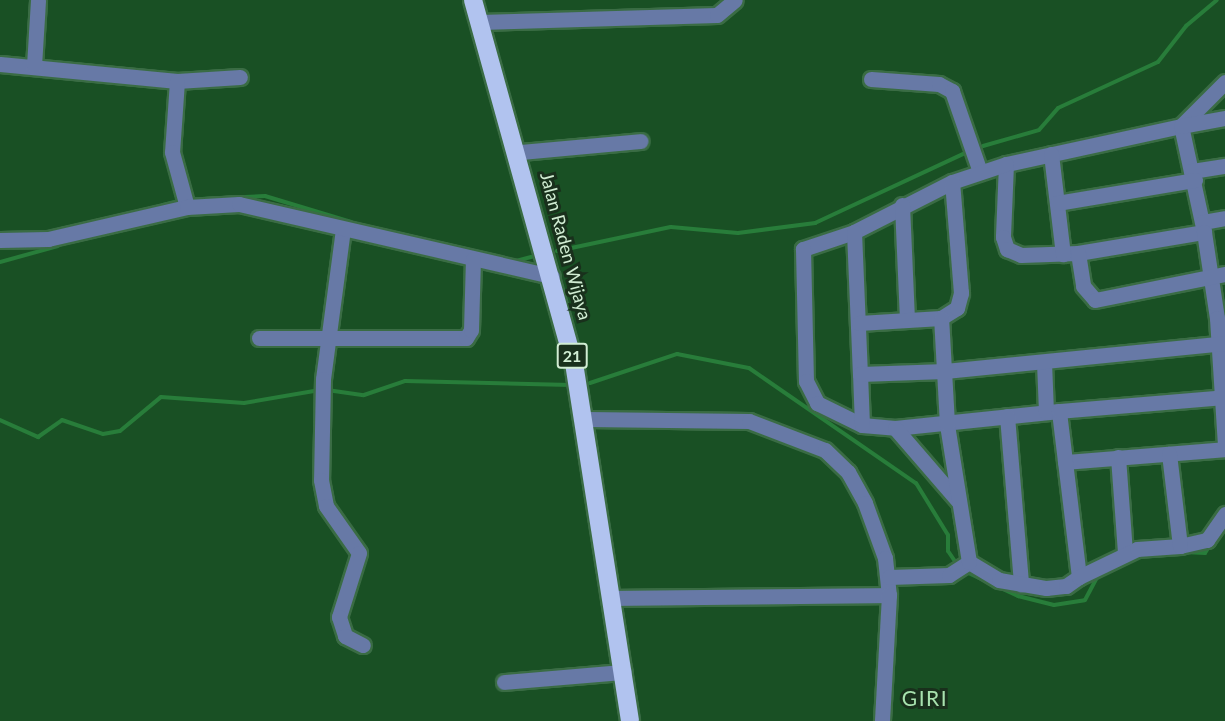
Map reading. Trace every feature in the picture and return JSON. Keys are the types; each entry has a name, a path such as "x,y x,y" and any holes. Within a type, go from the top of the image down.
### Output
{"highway":[{"name":"Jalan Raden Wijaya","path":"473,0 520,153 586,419 615,598 630,721"}],"street":[{"path":"34,66 38,0"},
{"path":"480,22 717,15 735,0"},
{"path":"0,64 177,81 240,77"},
{"path":"871,79 939,84 952,91 980,172"},
{"path":"177,81 172,152 186,207"},
{"path":"1181,126 1225,82"},
{"path":"1223,397 1007,416 947,424 895,428 862,425 817,403 804,368 801,252 813,243 854,232 952,182 980,172 1051,154 1225,118"},
{"path":"1065,462 1225,447 1219,276 1203,227 1181,126"},
{"path":"520,153 640,141"},
{"path":"1051,154 1057,202 1071,254 1083,286 1095,300 1219,276"},
{"path":"1006,164 1007,249 1021,255 1071,254 1203,227 1225,218"},
{"path":"1057,202 1193,176 1225,166"},
{"path":"859,322 941,318 961,301 952,182"},
{"path":"0,240 48,239 186,207 239,204 552,276"},
{"path":"902,206 907,320"},
{"path":"343,229 323,379 324,503 360,557 342,593 339,617 345,636 363,645"},
{"path":"854,232 862,425"},
{"path":"259,338 466,338 471,330 473,259"},
{"path":"941,318 947,424 958,501 962,568"},
{"path":"860,374 945,371 1222,343"},
{"path":"1044,362 1052,412 1065,462 1079,577"},
{"path":"1007,416 1021,584"},
{"path":"586,419 749,421 825,450 848,472 865,503 889,577 882,721"},
{"path":"895,428 958,501"},
{"path":"1169,454 1180,546"},
{"path":"1118,458 1125,553"},
{"path":"889,577 962,568 999,580 1058,588 1125,553 1207,540 1225,514"},
{"path":"615,598 888,595"},
{"path":"504,682 624,672"}],"waterway":[{"path":"983,146 1039,130 1058,108 1158,62 1186,26 1217,0"},
{"path":"557,251 671,227 738,233 815,223 965,153"},
{"path":"201,199 265,196 351,222"},
{"path":"163,205 178,201"},
{"path":"0,262 58,246"},
{"path":"516,261 535,256"},
{"path":"590,383 677,354 749,368 916,483 948,535 948,551 958,566"},
{"path":"327,390 364,395 405,381 571,385"},
{"path":"0,420 38,437 62,420 103,434 120,431 161,397 244,403 320,390"},
{"path":"1184,552 1205,553 1210,545"},
{"path":"964,571 1018,596 1054,605 1085,600 1099,574"}],"district":[{"name":"GIRI","path":"925,698"}]}
